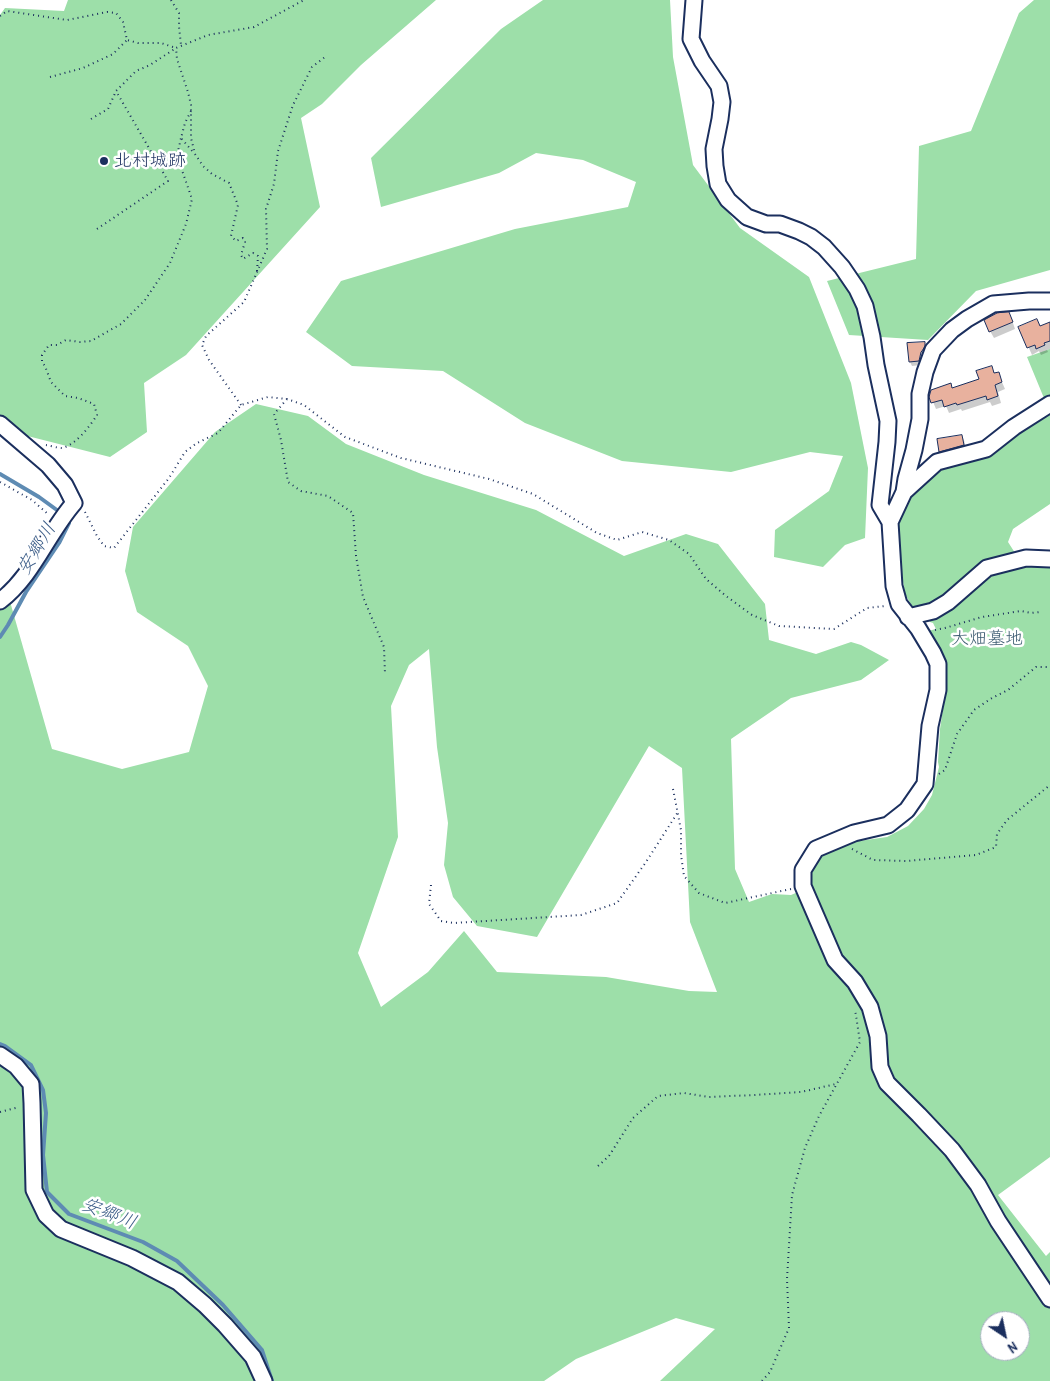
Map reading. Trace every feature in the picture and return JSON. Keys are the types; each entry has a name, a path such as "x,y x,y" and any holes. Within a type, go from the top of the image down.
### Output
{"street":[{"path":"694,0 691,39 702,61 719,86 722,102 714,149 718,184 728,200 747,217 766,224 780,224 799,231 824,247 842,267 857,289 865,306 888,421 880,506 890,522 894,586 908,617 933,653 938,664 938,690 930,726 924,784 907,810 888,825 854,833 816,849 803,870 803,886 835,960 855,982 870,1007 878,1036 880,1067 887,1083 952,1150 978,1185 998,1221 1050,1299"},
{"path":"890,522 904,492 920,419 920,394 933,350 952,330 993,304 1050,301"},
{"path":"904,492 937,462 986,449 1014,426 1050,404"},
{"path":"0,424 48,465 65,485 65,513 42,550 12,592 0,601"},
{"path":"908,617 933,611 948,602 987,568 1026,558 1050,559"},
{"path":"0,1056 16,1066 31,1084 34,1190 46,1215 61,1229 132,1258 178,1282 212,1312 253,1357 264,1381"}],"path":[{"path":"171,0 179,14 181,45"},
{"path":"91,119 108,109 116,91 136,71 150,65 181,45 208,35 254,27 304,0"},
{"path":"0,16 7,12 68,20 107,12 116,13 123,22 127,40"},
{"path":"127,40 138,43 160,43 176,48"},
{"path":"50,77 83,68 112,54 127,40"},
{"path":"176,48 177,59 192,108 191,138 195,154"},
{"path":"242,405 210,360 202,345 206,336 244,302 267,249 266,209 274,184 278,150 293,105 312,67 325,57"},
{"path":"97,229 168,181 116,91"},
{"path":"46,445 62,448 88,430 97,415 94,404 78,398 65,396 51,382 42,362 42,355 49,345 57,345 66,340 92,341 121,324 145,300 170,263 186,224 192,199 177,156 185,123 192,108"},
{"path":"181,138 203,166 212,174 229,183 238,205 231,236 236,241 243,238 245,242 241,255 243,259 253,254 258,256 257,271"},
{"path":"0,482 32,500 65,513 87,514 104,546 114,548 169,478 185,452 197,443 218,433 242,405 268,397 288,399 304,405 345,437 401,458 489,479 534,494 597,533 617,540 642,532 669,540 689,554 706,579 726,596 752,615 778,626 834,629 867,608 908,617 928,631 982,617 1021,610 1031,613 1040,612"},
{"path":"288,399 274,414 281,440 288,482 301,491 328,496 353,513 356,556 363,597 384,647 385,674"},
{"path":"924,784 945,770 957,734 974,710 1008,690 1036,667 1050,667"},
{"path":"835,840 873,860 906,862 976,855 996,847 997,834 1007,820 1050,786"},
{"path":"673,789 681,830 681,855 684,876 699,893 725,903 803,886"},
{"path":"431,885 429,904 441,921 454,923 581,915 617,903 678,812"},
{"path":"762,1381 770,1372 789,1328 787,1279 792,1196 805,1148 819,1116 860,1042 854,1002"},
{"path":"598,1166 609,1156 633,1118 658,1096 684,1093 710,1097 754,1096 801,1092 836,1084"},
{"path":"0,1112 32,1103"}],"green space":[{"path":"68,0 436,0 361,65 322,104 301,118 320,207 186,355 144,383 147,432 110,457 0,429 0,15 5,8 64,11"},
{"path":"543,0 670,0 673,57 693,165 740,228 809,277 851,383 868,468 865,538 845,545 823,567 774,557 775,530 829,491 843,456 810,452 731,472 622,461 525,423 443,371 352,366 306,332 341,281 515,229 628,207 636,182 583,160 536,153 499,173 381,207 371,158 501,29"},
{"path":"1034,0 1050,0 1050,270 976,291 928,340 849,335 827,281 916,259 919,146 971,131 1019,13"},
{"path":"1050,349 1050,400 1046,403 1027,357"},
{"name":"大畑墓地","path":"256,404 308,416 346,444 424,475 536,510 624,556 686,534 718,544 765,604 769,640 816,654 851,642 861,645 889,660 861,680 791,698 731,739 735,869 749,902 772,894 791,895 812,886 810,870 816,859 828,851 859,841 887,837 908,826 924,809 932,795 939,767 940,729 947,673 945,659 928,631 936,629 929,620 960,599 985,578 1027,564 1050,563 1050,1157 998,1195 1046,1256 1050,1252 1050,1381 660,1381 715,1329 676,1318 576,1359 544,1381 0,1381 0,593 11,605 52,749 122,769 189,752 208,686 188,646 137,612 125,571 133,527 215,432","holes":["429,649 437,747 448,823 444,865 453,897 477,926 537,937 649,746 682,768 690,922 717,992 689,991 606,977 497,972 464,931 428,972 381,1007 358,953 398,837 391,706 409,665"]},
{"path":"1050,411 1050,504 1013,529 1008,542 1017,556 929,608 913,608 905,594 897,534 898,521 909,495 932,474 949,464 1018,433"}],"building":[{"path":"1009,312 1013,322 989,332 984,320 997,313"},
{"path":"1037,319 1040,326 1050,322 1050,341 1036,349 1035,345 1027,348 1018,327"},
{"path":"925,342 919,361 909,362 907,343"},
{"path":"992,366 994,373 999,372 1002,382 995,385 998,396 987,400 986,396 944,407 942,400 931,403 929,397 931,390 951,383 952,388 979,379 976,371"},
{"path":"962,435 964,445 939,452 937,439"}],"waterway":[{"name":"安郷川","path":"0,474 39,497 61,513"},
{"name":"安郷川","path":"0,637 26,592 59,543 69,523 65,519"},
{"name":"安郷川","path":"0,1044 31,1065 43,1090 46,1113 43,1155 47,1192 69,1214 143,1242 177,1261 223,1305 262,1350 272,1381"}],"place":[{"name":"北村城跡","path":"104,161"}]}
